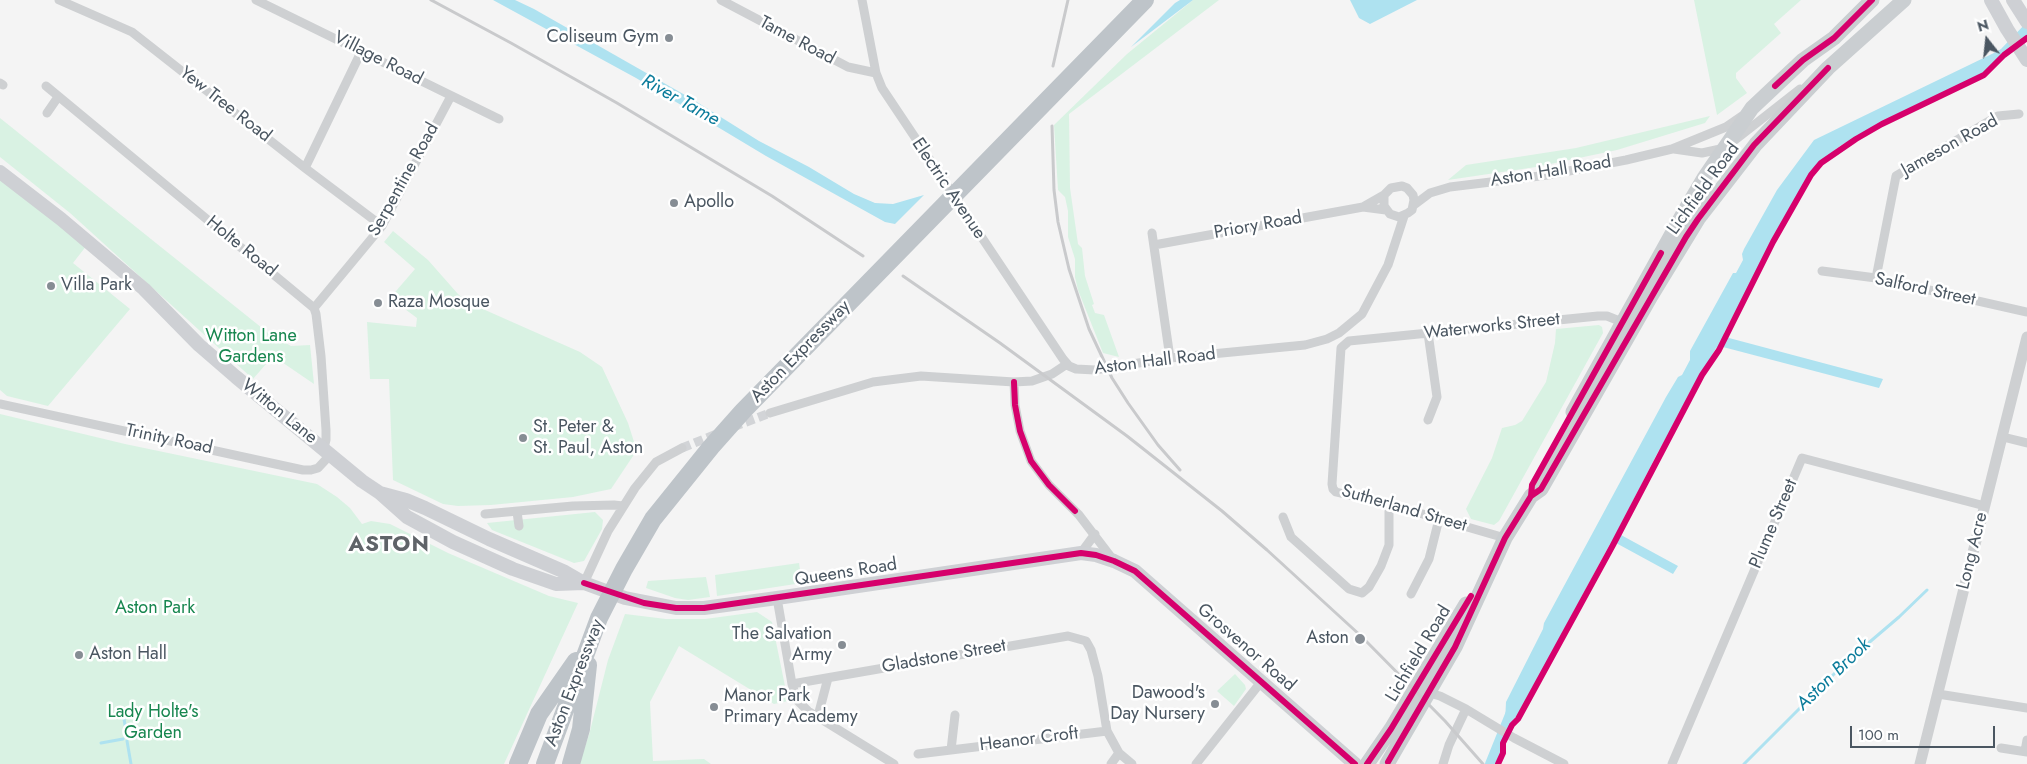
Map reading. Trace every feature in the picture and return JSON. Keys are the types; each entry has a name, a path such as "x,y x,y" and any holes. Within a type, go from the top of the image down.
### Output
{"highway":[{"name":"Aston Expressway","path":"545,764 590,640 624,569 653,519 711,447 750,403 1145,0"},
{"path":"518,764 539,714 590,640"},
{"path":"571,764 581,729 590,640"}],"main road":[{"name":"Lichfield Road","path":"1367,764 1399,716 1531,496 1541,489 1628,325 1683,214 1704,178 1752,108 1803,60 1834,38 1872,0"},
{"path":"1834,38 1885,0"},
{"name":"Lichfield Road","path":"1628,325 1698,219 1754,145 1828,68 1904,0"},
{"path":"1981,0 2007,29"},
{"path":"1991,0 2027,59"},
{"path":"2013,0 2025,18"},
{"name":"Witton Lane","path":"0,172 115,264 144,289 214,359 362,481 380,493 406,500 425,508 584,583"},
{"name":"Queens Road","path":"584,583 625,598 676,608 704,608 1081,553 1096,555 1114,561"},
{"name":"Lichfield Road","path":"1387,764 1455,648 1495,558"},
{"name":"Grosvenor Road","path":"1114,561 1135,571 1354,764"}],"street":[{"name":"Yew Tree Road","path":"59,0 132,32 382,226"},
{"name":"Village Road","path":"256,0 362,50 499,119"},
{"name":"Tame Road","path":"721,0 848,67 876,73"},
{"name":"Electric Avenue","path":"862,0 876,73 882,88 1067,364"},
{"path":"305,168 362,50"},
{"name":"Aston Hall Road","path":"1672,149 1702,153 1725,148 1828,68"},
{"name":"Holte Road","path":"46,86 314,308"},
{"name":"Serpentine Road","path":"314,308 382,226 451,96"},
{"path":"47,113 58,97"},
{"name":"Aston Hall Road","path":"1067,364 1076,369 1088,370 1170,358 1305,345 1326,339 1339,333 1362,314 1372,298 1390,259 1404,216 1412,210 1414,205 1430,193 1462,184 1548,175 1672,149 1726,127 1752,108"},
{"name":"Jameson Road","path":"1876,278 1896,176 1998,116 2019,114"},
{"name":"Aston Hall Road","path":"1384,195 1396,186 1410,191 1430,193"},
{"path":"1410,191 1414,205"},
{"path":"1384,195 1383,200 1398,232"},
{"name":"Priory Road","path":"1154,245 1363,207 1384,195"},
{"name":"Priory Road","path":"1363,207 1388,212"},
{"path":"1388,212 1399,217 1404,216"},
{"path":"1152,233 1170,358"},
{"name":"Salford Street","path":"1822,271 1876,278 2027,312"},
{"path":"314,308 321,356 327,451"},
{"name":"Waterworks Street","path":"1349,341 1598,316 1607,316 1628,325"},
{"path":"1428,333 1437,397 1428,420"},
{"name":"Long Acre","path":"1920,764 2027,337"},
{"name":"Sutherland Street","path":"1349,341 1341,348 1332,484 1336,492 1506,538"},
{"path":"770,413 821,396 873,382 921,376 1014,382 1045,377 1067,364"},
{"name":"Grosvenor Road","path":"1014,382 1015,405 1020,431 1031,461 1049,485 1095,534 1114,561"},
{"name":"Trinity Road","path":"0,404 303,470 318,468 327,451"},
{"path":"2002,437 2027,443"},
{"path":"584,583 622,506 656,462 682,448"},
{"name":"Plume Street","path":"1672,764 1802,458 1984,506"},
{"path":"485,514 573,506 622,506"},
{"path":"1283,517 1292,537 1349,589 1362,593 1369,587 1381,566 1389,545 1389,506"},
{"path":"518,512 519,526"},
{"path":"1412,594 1429,558 1439,519"},
{"path":"1081,553 1095,534"},
{"path":"777,598 792,684 797,700 808,711 894,764"},
{"name":"Gladstone Street","path":"792,684 1068,636 1086,641 1091,650 1098,676 1107,731"},
{"path":"818,716 828,678"},
{"path":"1196,764 1261,682"},
{"path":"1429,693 1466,709 1514,738 1564,764"},
{"path":"1938,694 2027,708"},
{"path":"1443,764 1466,709"},
{"name":"Heanor Croft","path":"951,750 955,714"},
{"path":"1107,731 1119,754 1132,764"},
{"name":"Heanor Croft","path":"918,754 1107,731"},
{"path":"2001,748 2026,752 2027,740"},
{"path":"1111,764 1119,754"}],"green space":[{"path":"1193,0 1219,0 1069,114 1070,188 1078,244 1082,248 1085,276 1094,304 1092,305 1095,313 1104,315 1119,357 1103,353 1078,290 1075,277 1075,259 1068,237 1068,211 1065,197 1058,190 1054,125 1127,54"},
{"path":"1694,0 1801,0 1774,24 1781,33 1736,73 1736,78 1747,93 1717,115"},
{"path":"1710,116 1705,123 1617,150 1536,167 1448,180 1466,165 1576,148"},
{"name":"Witton Lane Gardens","path":"0,118 267,332 291,346 310,345 314,384 273,356 253,379 70,213 0,157"},
{"name":"Villa Park","path":"0,175 87,245 73,263 130,309 48,406 7,396 0,390"},
{"path":"393,231 428,260 467,302 580,352 602,367 628,423 636,448 633,456 611,489 573,497 491,505 458,506 443,504 393,480 389,379 370,379 367,322 416,327 417,318 390,298 415,269 384,242"},
{"path":"1599,325 1602,327 1603,333 1499,521 1494,525 1471,519 1466,509 1492,458 1502,428 1522,421 1546,382 1555,343 1556,329"},
{"name":"Aston Park","path":"0,414 125,444 317,484 350,508 362,524 371,521 390,524 448,553 549,596 578,603 504,764 0,764"},
{"path":"595,512 603,520 602,529 584,561 574,563 492,530 487,523"},
{"path":"799,563 802,583 717,596 715,575"},
{"path":"706,577 710,597 688,600 675,598 646,588 648,581"},
{"path":"757,612 772,622 788,701 774,704 679,646 650,702 653,761 704,759 711,764 579,764 589,735 608,660 625,614 666,619 705,619"},
{"path":"1235,674 1245,685 1246,689 1234,706 1217,691"}],"water":[{"name":"River Tame","path":"493,0 515,0 534,9 692,99 759,141 809,167 854,194 875,203 893,204 924,195 895,224 885,222 766,156 636,78"},
{"path":"1180,0 1193,0 1131,47 1175,3"},
{"path":"1350,0 1417,0 1370,24 1359,18"},
{"path":"2027,22 2027,35 2004,53 1984,74 1856,137 1840,146 1817,165 1797,195 1724,333 1729,338 1883,379 1879,388 1723,347 1716,348 1657,454 1618,530 1621,535 1678,566 1673,574 1616,543 1610,544 1518,715 1509,724 1505,722 1506,702 1543,629 1544,623 1666,397 1678,377 1682,375 1690,360 1690,351 1733,273 1736,273 1743,260 1742,254 1744,249 1777,190 1814,140 1996,52"}],"waterway":[{"name":"Aston Brook","path":"1744,764 1845,663 1899,617 1927,590"},
{"path":"1490,764 1511,712"},
{"path":"123,713 127,737"},
{"path":"132,738 157,734"},
{"path":"101,743 123,739"},
{"path":"127,741 131,764"}],"tunnel":[{"path":"733,427 770,413"},
{"path":"682,448 719,433"}],"railway":[{"path":"431,0 617,103 772,196 863,256"},
{"path":"1053,66 1068,0"},
{"path":"1052,126 1054,190 1058,222 1069,269 1089,329 1112,378 1128,403 1158,445 1180,470"},
{"path":"903,276 1000,343 1127,436 1222,511 1361,636 1445,721 1483,764"}],"cycle path":[{"path":"1775,86 1803,60 1834,38 1872,0"},
{"path":"1498,764 1503,753 1503,743 1512,725 1518,719 1613,545 1702,375 1719,350 1773,242 1811,175 1821,163 1856,139 1882,124 1984,75 2004,55 2027,38"},
{"path":"1388,762 1455,647 1505,538 1531,496 1541,489 1686,237 1754,145 1828,68"},
{"path":"1531,496 1532,485 1661,253"},
{"path":"1014,382 1015,405 1020,431 1031,461 1049,485 1075,511"},
{"path":"584,583 644,603 676,608 704,608 1081,553 1096,555 1135,571 1355,764"},
{"path":"1367,764 1391,729 1471,596"}],"place":[{"name":"Coliseum Gym","path":"669,38"},
{"name":"Apollo","path":"674,203"},
{"name":"Villa Park","path":"51,286"},
{"name":"Raza Mosque","path":"378,303"},
{"name":"St. Peter & St. Paul, Aston","path":"523,438"},
{"name":"Aston","path":"1360,639"},
{"name":"The Salvation Army","path":"842,645"},
{"name":"Aston Hall","path":"79,655"},
{"name":"Dawood's Day Nursery","path":"1215,704"},
{"name":"Manor Park Primary Academy","path":"714,707"}],"district":[{"name":"ASTON","path":"389,546"}],"park label":[{"name":"Lady Holte's Garden","path":"153,723"}]}
